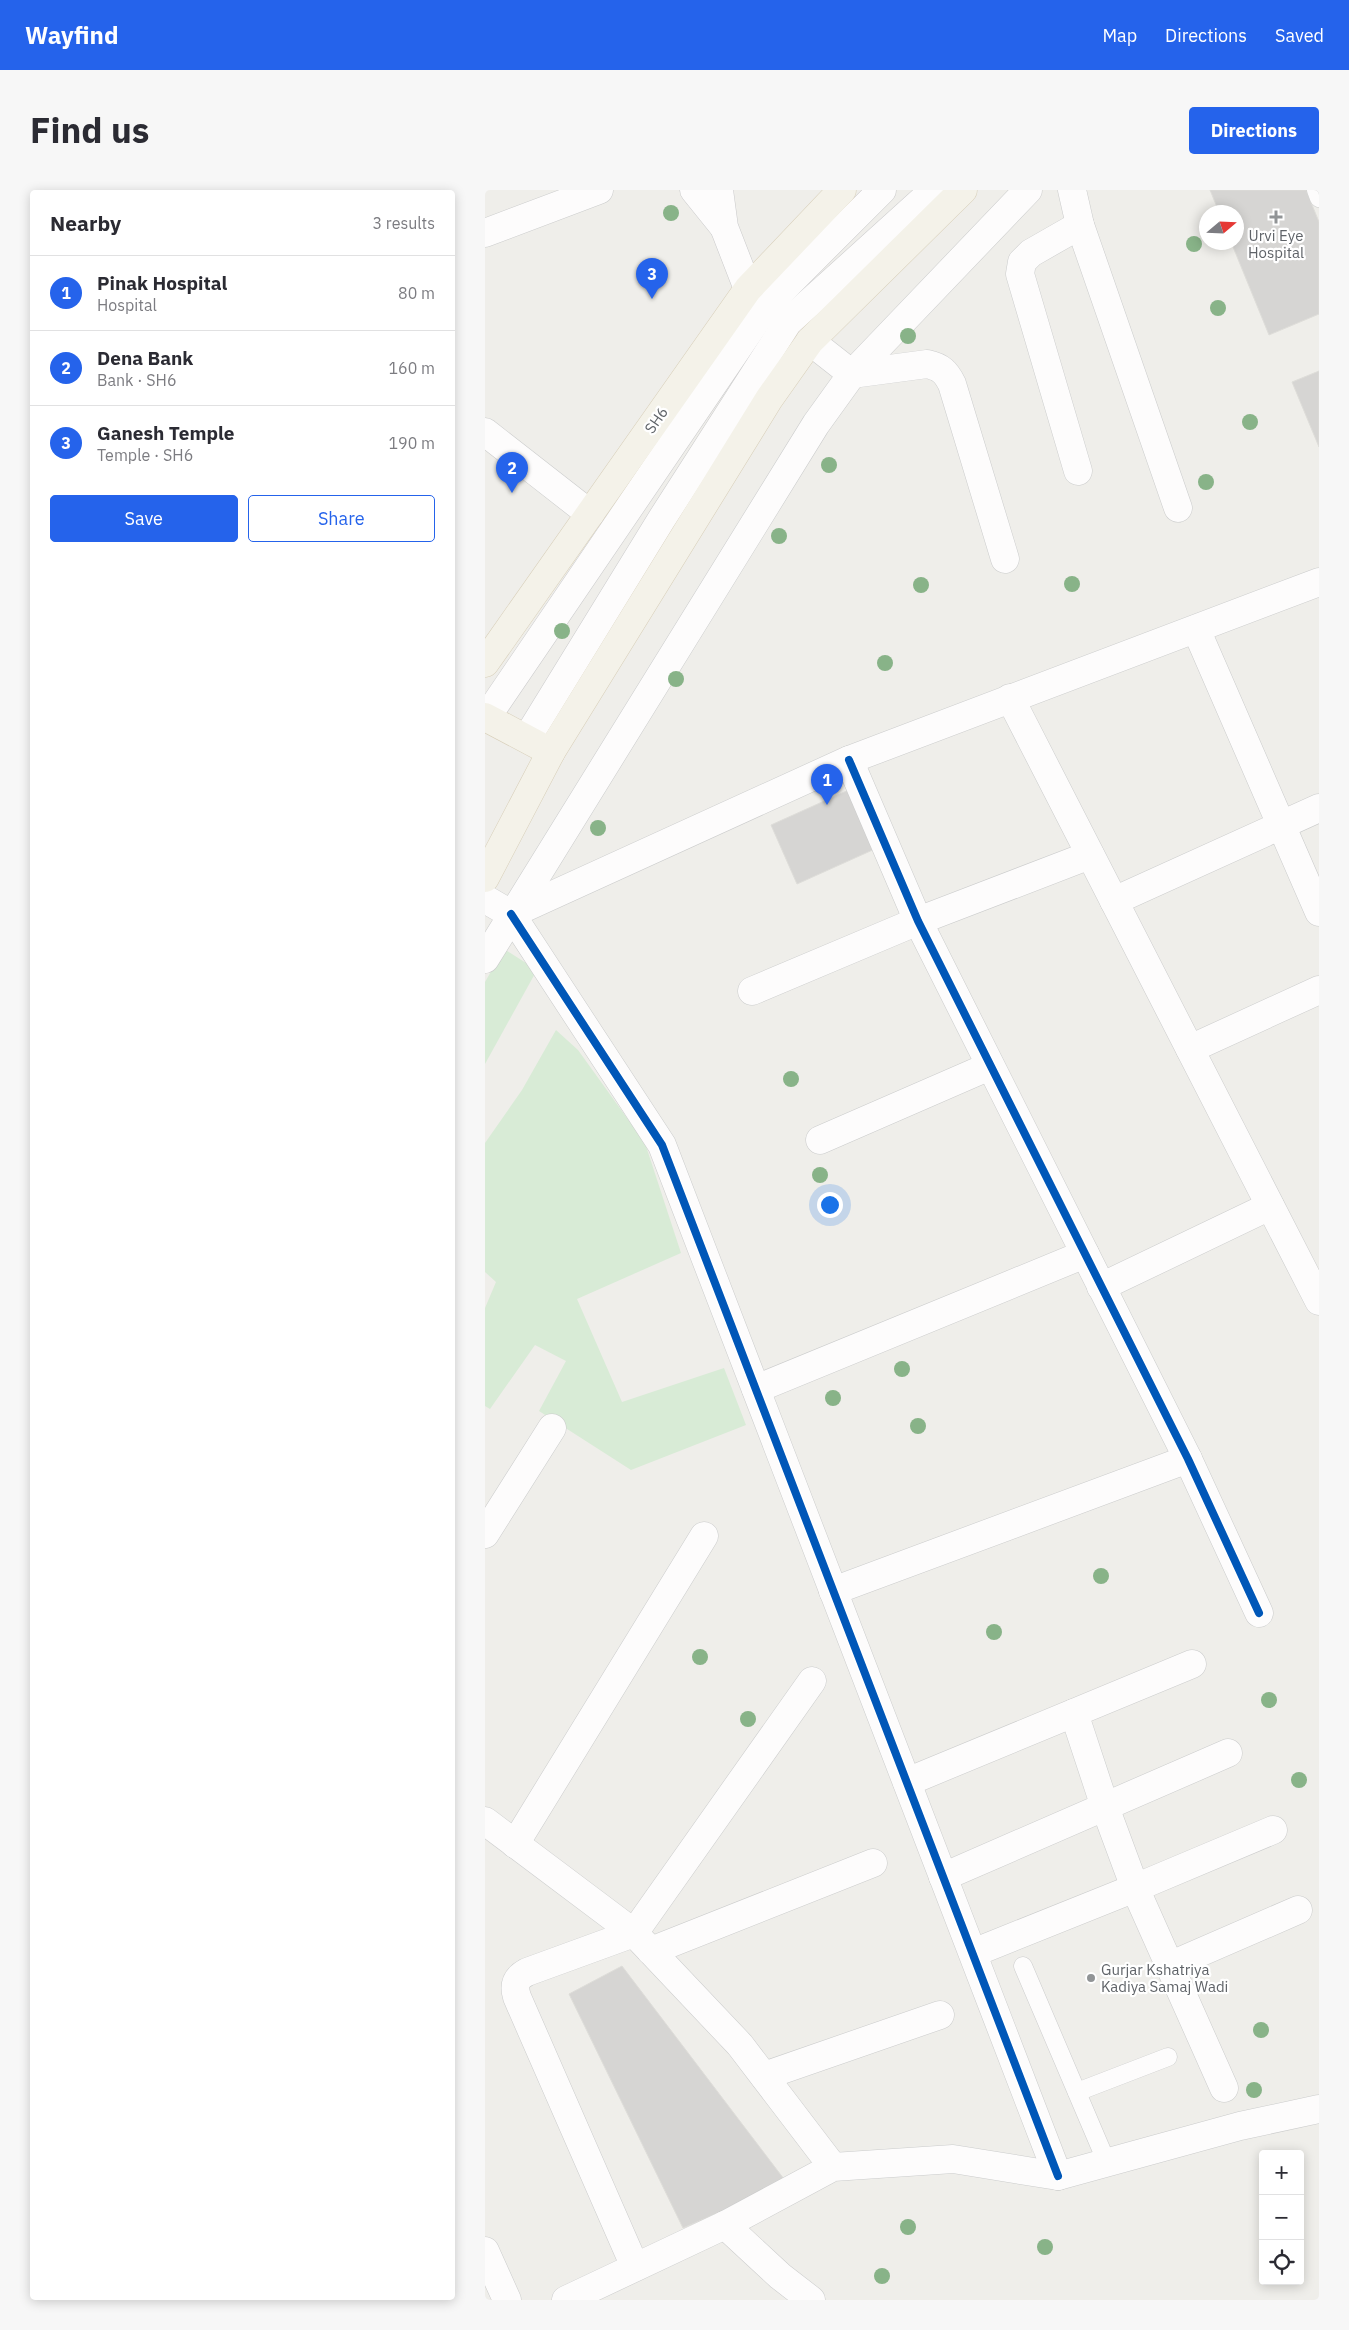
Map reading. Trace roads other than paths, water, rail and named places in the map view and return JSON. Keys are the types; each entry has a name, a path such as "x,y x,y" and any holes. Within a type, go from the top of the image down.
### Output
{"main road":[{"name":"SH6","path":"485,663 590,514 841,190"},
{"path":"485,878 551,752 769,399 810,341 963,190"},
{"path":"486,718 551,752"}],"street":[{"path":"485,233 599,190"},
{"path":"695,190 723,227 757,297 852,374 927,364 939,366 947,373 1005,559"},
{"path":"719,190 723,227"},
{"path":"486,718 757,297 881,190"},
{"path":"527,738 661,520 788,322 934,190"},
{"path":"485,959 511,914 816,424 852,374 1027,190"},
{"path":"1072,190 1080,225 1178,508"},
{"path":"1078,471 1019,274 1022,262 1031,253 1080,225"},
{"path":"485,432 590,514"},
{"path":"511,914 849,760 1319,582"},
{"path":"1196,629 1319,912"},
{"path":"1010,698 1319,1301"},
{"path":"849,760 918,922 1188,1459 1259,1613"},
{"path":"1114,901 1319,808"},
{"path":"752,991 918,922 1091,855"},
{"path":"485,898 511,914 662,1144 1058,2176"},
{"path":"1190,1050 1319,990"},
{"path":"820,1140 990,1066"},
{"path":"1101,1286 1270,1206"},
{"path":"756,1388 1085,1254"},
{"path":"485,1534 552,1428"},
{"path":"833,1591 1188,1459"},
{"path":"515,1844 704,1536"},
{"path":"907,1782 1191,1664"},
{"path":"642,1942 812,1681"},
{"path":"1073,1713 1135,1888 1224,2088"},
{"path":"943,1877 1229,1753"},
{"path":"485,1821 642,1942 741,2045 833,2168"},
{"path":"973,1954 1273,1830"},
{"path":"635,2268 514,1989 515,1982 519,1976 527,1972 642,1942 873,1863"},
{"path":"1169,1966 1298,1910"},
{"path":"764,2076 940,2015"},
{"path":"566,2300 725,2225 833,2168 953,2159 1058,2176 1240,2126 1319,2109"},
{"path":"725,2225 779,2276 811,2300"},
{"path":"485,2251 507,2300"}],"lane":[{"path":"1316,190 1319,198"},
{"path":"1023,1966 1107,2163"},
{"path":"1077,2092 1168,2057"}],"place":[{"name":"Urvi Eye Hospital","path":"1276,217"},
{"name":"Ganesh Temple","path":"652,299"},
{"name":"Dena Bank","path":"512,493"},
{"name":"Pinak Hospital","path":"827,805"},
{"name":"Gurjar Kshatriya Kadiya Samaj Wadi","path":"1091,1978"}]}
